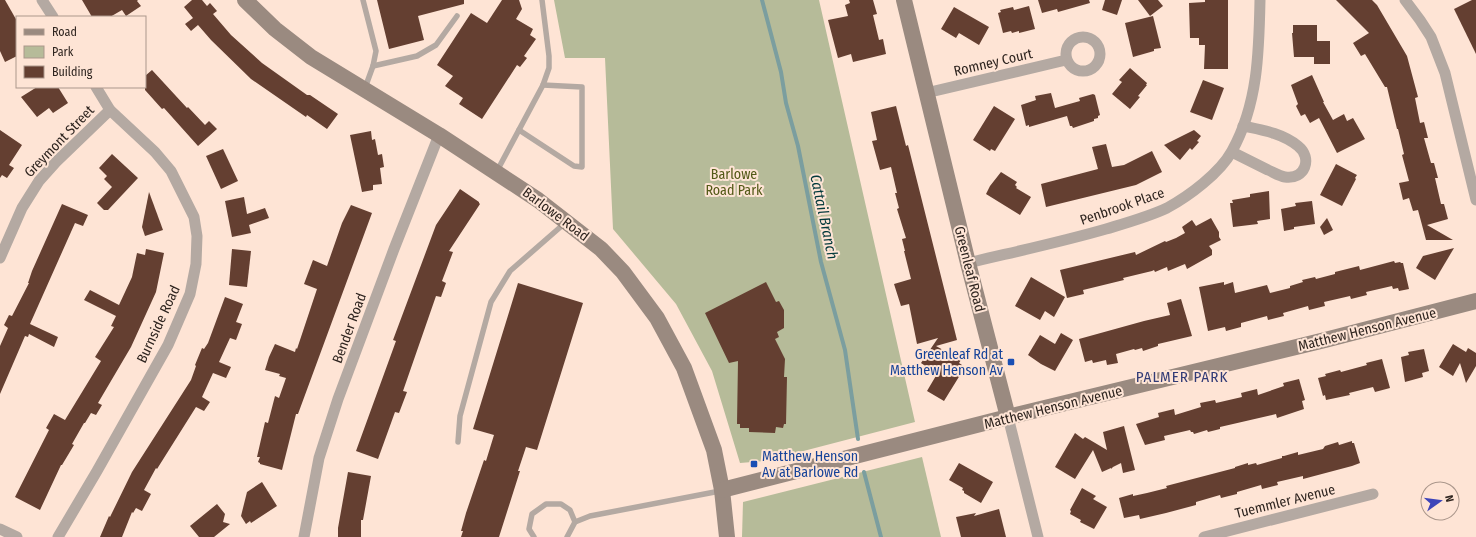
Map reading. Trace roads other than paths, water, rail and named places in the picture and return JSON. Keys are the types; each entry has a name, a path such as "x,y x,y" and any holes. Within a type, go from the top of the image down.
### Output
{"street":[{"path":"42,0 52,16"},
{"name":"Barlowe Road","path":"245,0 275,29 311,57 365,88 538,200 567,221 601,249 624,272 657,318 684,368 714,450 722,490 727,537"},
{"name":"Greenleaf Road","path":"904,0 968,263 1038,537"},
{"name":"Penbrook Place","path":"968,263 1083,236 1158,212 1179,201 1197,188 1216,171 1232,152 1243,126 1254,91 1258,68 1260,0"},
{"path":"1405,0 1431,37 1445,73 1476,200"},
{"name":"Romney Court","path":"926,93 1066,60"},
{"name":"Burnside Road","path":"58,537 97,471 168,344 190,294 196,264 197,236 194,217 172,171 155,152 110,110 97,88"},
{"name":"Greymont Street","path":"0,258 22,208 39,181 56,162 110,110"},
{"path":"1232,152 1283,177 1293,178 1300,174 1305,168 1306,159 1303,151 1291,141 1272,132 1243,126"},
{"name":"Bender Road","path":"304,537 319,458 338,399 394,249 439,135"},
{"name":"Matthew Henson Avenue","path":"722,490 1008,417 1326,340 1476,301"},
{"name":"Tuemmler Avenue","path":"1204,537 1373,494"},
{"path":"0,530 17,537"}],"lane":[{"path":"363,0 376,51 373,66 365,88"},
{"path":"496,172 543,84 549,68 549,56 542,0"},
{"path":"373,66 417,56 436,45 457,16"},
{"path":"519,130 574,166 582,167 582,87 543,84"},
{"path":"458,442 460,416 491,302 510,271 567,221"},
{"path":"567,537 575,522 590,516 722,490"},
{"path":"534,537 528,529 532,514 546,504 561,504 570,510 575,522"}],"waterway":[{"name":"Cattail Branch","path":"762,0 781,72 786,103 798,146 821,262 845,350 858,439"},
{"name":"Cattail Branch","path":"864,472 881,537"}],"place":[{"name":"Greenleaf Rd at Matthew Henson Av","path":"1011,362"},
{"name":"Matthew Henson Av at Barlowe Rd","path":"754,464"}],"district":[{"name":"PALMER PARK","path":"1182,377"}],"park label":[{"name":"Barlowe Road Park","path":"734,182"}]}
